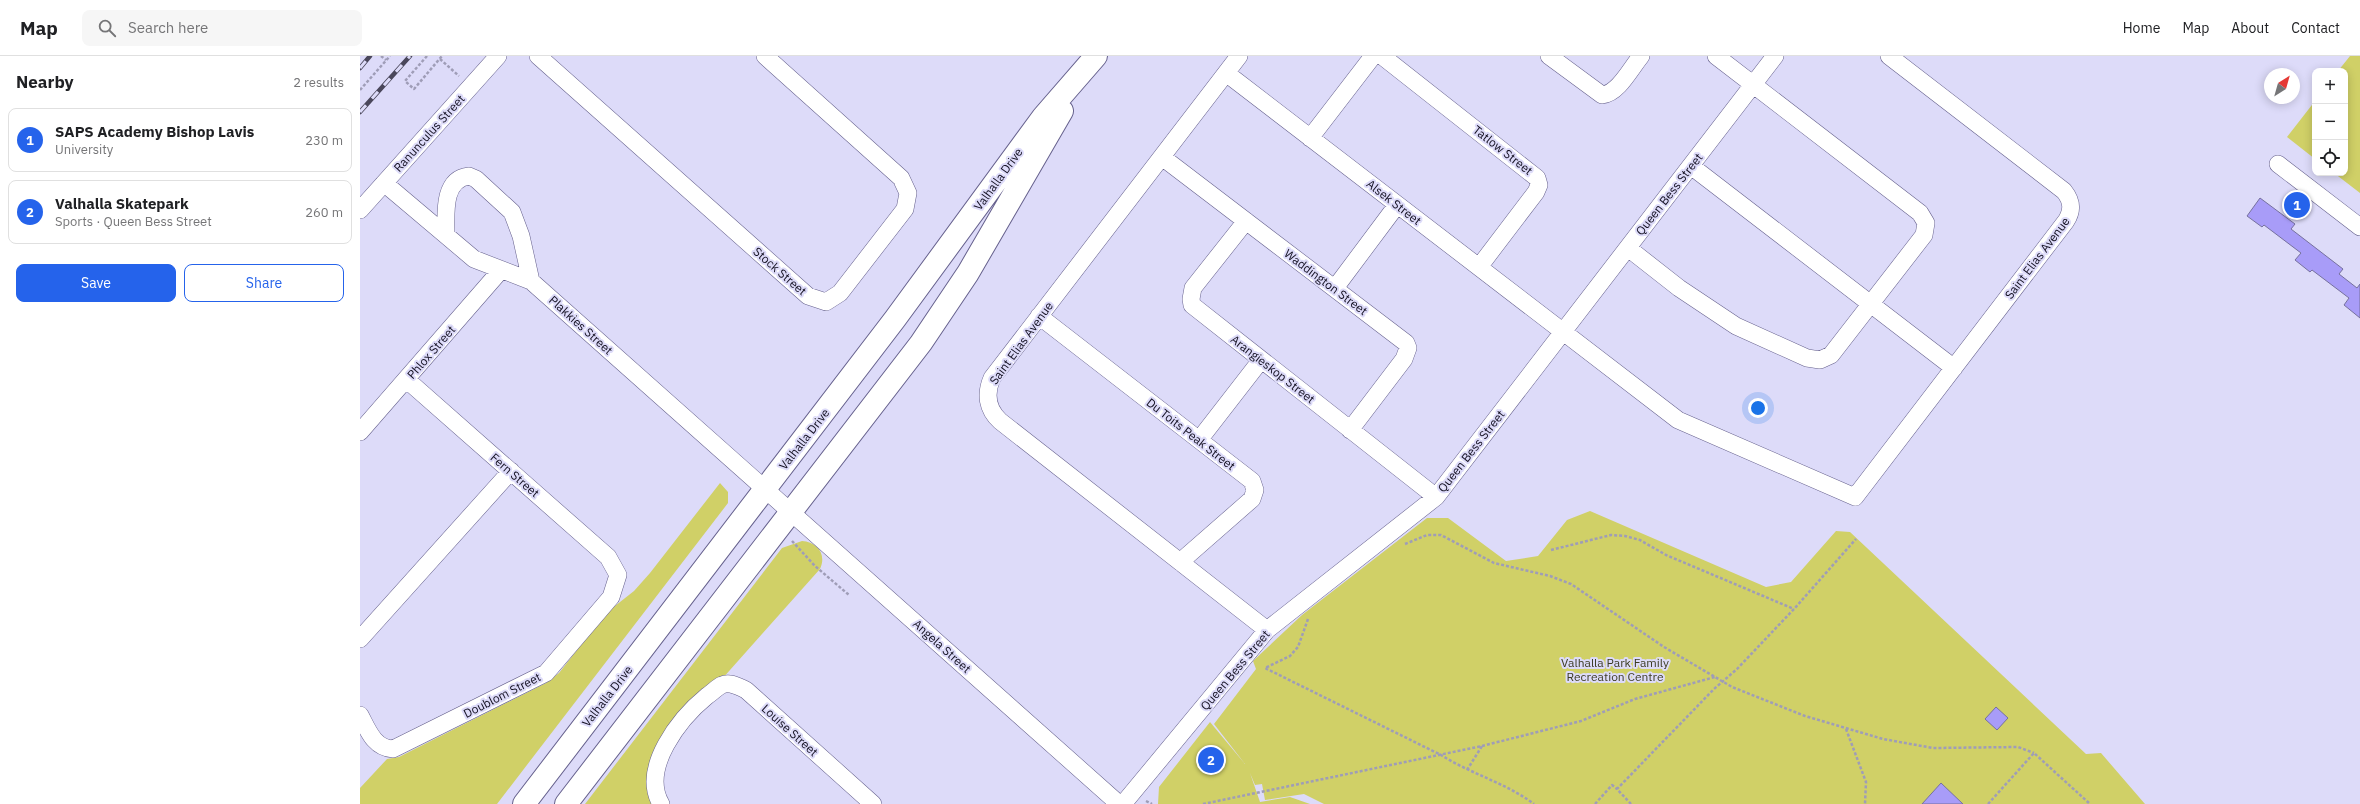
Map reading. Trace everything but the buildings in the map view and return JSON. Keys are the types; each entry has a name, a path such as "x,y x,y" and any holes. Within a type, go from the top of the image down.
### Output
{"main road":[{"name":"Valhalla Drive","path":"524,804 895,319 1043,117 1083,73 1096,56"},
{"name":"Valhalla Drive","path":"566,804 790,510 921,343 960,287 1083,73"}],"street":[{"name":"Ranunculus Street","path":"360,210 498,56"},
{"name":"Stock Street","path":"538,56 808,296 826,302 840,293 905,209 908,193 902,178 765,56"},
{"name":"Saint Elias Avenue","path":"1239,56 992,378 988,393 990,408 1000,421 1267,630"},
{"path":"1310,138 1373,56"},
{"name":"Tatlow Street","path":"1382,56 1537,178 1539,185 1536,192 1479,267"},
{"path":"1549,56 1602,95 1607,95 1614,90 1641,56"},
{"path":"1628,248 1679,288 1736,326 1814,360 1820,360 1831,355 1924,235 1926,229 1924,217 1716,56"},
{"name":"Queen Bess Street","path":"1123,804 1267,630 1436,497 1775,56"},
{"name":"Saint Elias Avenue","path":"1854,497 2066,221 2071,211 2070,201 2064,191 1889,56"},
{"name":"Alsek Street","path":"1226,73 1678,420 1854,497"},
{"name":"Waddington Street","path":"1162,157 1402,339 1408,348 1404,359 1350,430"},
{"path":"2278,164 2360,227"},
{"path":"1691,166 1954,368"},
{"path":"446,235 445,205 448,196 457,181 464,177 476,179 512,212 521,236 531,281"},
{"name":"Plakkies Street","path":"384,183 474,259 531,281 766,489"},
{"path":"1335,288 1397,205"},
{"name":"Arangieskop Street","path":"1246,221 1193,288 1191,299 1196,309 1436,497"},
{"name":"Phlox Street","path":"360,432 407,380 501,270"},
{"name":"Du Toits Peak Street","path":"1039,316 1252,481 1254,495 1252,499 1180,562"},
{"path":"1199,440 1261,360"},
{"name":"Fern Street","path":"407,380 608,557 618,575"},
{"path":"360,639 510,471"},
{"name":"Angela Street","path":"766,489 1119,804"},
{"name":"Doublom Street","path":"360,715 372,738 380,746 394,749 546,673 611,597 618,575"},
{"name":"Louise Street","path":"661,804 656,794 655,775 664,749 675,728 702,701 722,684 730,684 746,690 873,804"}],"path":[{"path":"382,56 386,60"},
{"path":"360,90 390,56"},
{"path":"427,56 405,81 414,89 442,56"},
{"path":"440,59 471,87"},
{"path":"1401,546 1427,535 1441,535 1494,563 1550,576 1571,584 1664,647 1715,677 1805,716 1883,739 1933,748 2018,747 2034,753 2090,804"},
{"path":"1551,550 1611,535 1625,536 1640,540 1666,554 1794,609"},
{"path":"790,539 815,566 849,595"},
{"path":"1616,789 1724,682 1794,609 1856,539"},
{"path":"1314,614 1308,619 1298,647 1290,656 1265,668 1442,756 1467,770 1512,790 1534,804"},
{"path":"1203,804 1299,783 1442,756 1582,721 1635,698 1715,677"},
{"path":"1846,729 1866,782 1865,804"},
{"path":"1467,770 1482,746"},
{"path":"1988,804 2034,753"},
{"path":"1595,804 1612,785 1631,804"},
{"path":"1146,801 1152,804"}],"green space":[{"path":"2350,56 2360,56 2360,193 2338,176 2348,176 2348,68 2340,68"},
{"path":"2312,105 2312,157 2287,137"},
{"path":"720,483 728,492 728,503 497,804 360,804 360,788 387,759 399,757 546,683 559,673 606,613 634,591 650,573"},
{"name":"Valhalla Park Family Recreation Centre","path":"1590,511 1766,587 1791,582 1836,531 1850,532 2086,754 2101,753 2145,804 1324,804 1304,794 1265,800 1262,784 1255,785 1250,773 1260,802 1290,797 1310,804 1158,804 1159,787 1210,722 1245,764 1214,724 1256,669 1253,661 1302,615 1427,518 1448,518 1506,561 1538,556 1567,520"},
{"path":"802,541 816,546 819,550 822,558 820,569 722,679 668,730 653,804 585,804 782,548"}],"railway":[{"path":"360,68 370,56"},
{"path":"360,112 410,56"}],"place":[{"name":"SAPS Academy Bishop Lavis","path":"2297,205"},
{"name":"Valhalla Skatepark","path":"1211,760"}]}
